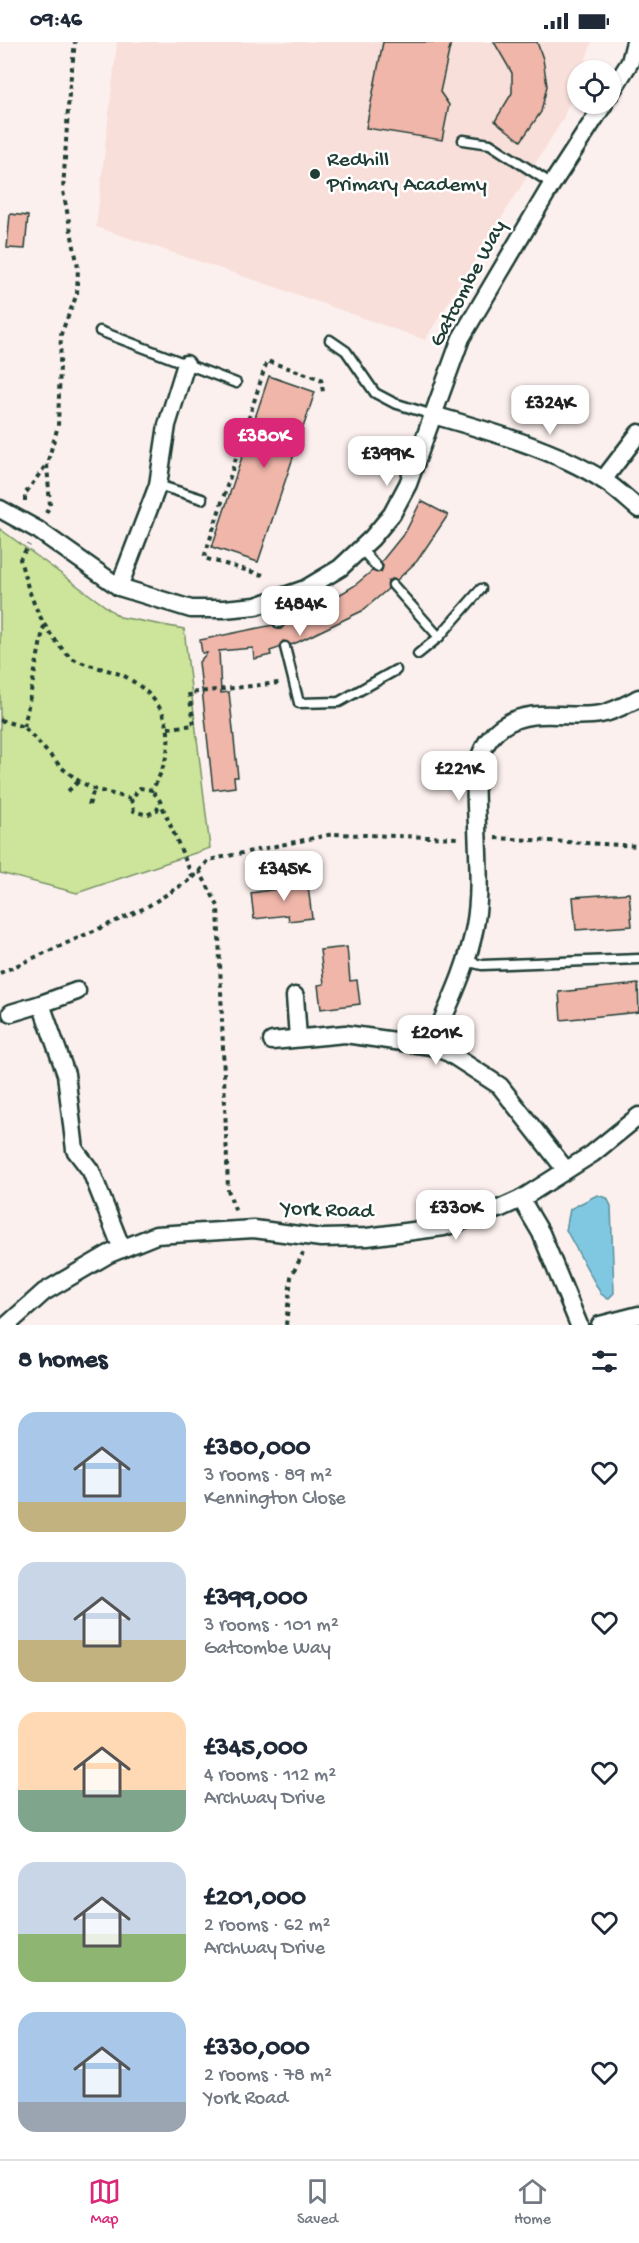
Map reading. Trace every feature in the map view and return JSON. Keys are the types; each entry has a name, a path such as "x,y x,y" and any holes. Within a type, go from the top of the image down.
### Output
{"street":[{"path":"621,80 634,64 635,42"},
{"name":"Gatcombe Way","path":"0,508 38,530 119,587 190,609 256,606 314,583 340,568 361,549 392,514 408,484 461,338 552,184 598,114"},
{"path":"119,587 158,485 167,425 186,364"},
{"path":"434,415 493,432 538,449 603,480 639,510"},
{"path":"603,480 639,433"},
{"path":"431,1046 458,989 475,925 478,880 476,775 481,753 491,737 504,725 518,719 540,715 602,714 639,698"},
{"path":"11,1013 77,991"},
{"path":"295,996 298,1038"},
{"path":"41,1004 66,1074 75,1150 91,1170 122,1249"},
{"path":"272,1041 345,1034 431,1046 449,1053 500,1086 565,1169"},
{"name":"York Road","path":"7,1325 44,1292 122,1249 156,1235 244,1230 310,1236 368,1237 444,1227 521,1199 592,1154 639,1116"},
{"path":"521,1199 541,1233 579,1325"},
{"path":"600,1325 639,1315"}],"lane":[{"path":"463,140 490,144 552,184"},
{"path":"100,332 236,383"},
{"path":"330,340 346,351 375,393 434,415"},
{"path":"158,485 202,499"},
{"path":"361,549 377,567"},
{"path":"393,585 439,637"},
{"path":"418,654 439,637 481,589"},
{"path":"274,600 279,623"},
{"path":"285,647 299,704 339,702 396,670"},
{"path":"466,961 482,965 639,959"}],"path":[{"path":"24,506 25,494 46,464 58,426 61,334 77,294 78,267 63,191 69,93 75,42"},
{"path":"263,575 204,558 267,360 321,379 323,392"},
{"path":"43,519 50,506 46,464"},
{"path":"32,540 20,560 29,592 44,624 68,656 126,677 160,705 168,728 168,755 152,790"},
{"path":"24,727 44,624"},
{"path":"168,728 194,725 189,693 293,682"},
{"path":"0,720 24,727 62,768 79,781 94,789 131,799"},
{"path":"68,792 79,781"},
{"path":"131,799 140,788 152,790 160,801 193,878"},
{"path":"89,805 94,789"},
{"path":"131,799 134,811 147,815 157,810 160,801"},
{"path":"0,974 145,908 193,878 209,860 333,834 470,838"},
{"path":"486,837 639,846"},
{"path":"199,870 218,906 228,1190 244,1230"},
{"path":"286,1325 291,1277 310,1236"}],"shaded area":[{"name":"Redhill Primary Academy","path":"117,42 592,42 586,60 567,60 567,108 562,121 425,340 96,227"}],"green space":[{"path":"0,529 120,617 184,629 210,848 77,893 0,873"}],"water":[{"path":"597,1195 607,1198 611,1206 614,1293 608,1299 601,1294 566,1230 570,1209"}],"building":[{"path":"383,42 451,42 440,92 449,105 442,140 366,128"},
{"path":"494,42 537,42 543,59 547,86 541,112 521,141 495,121 512,93 512,73"},
{"path":"10,214 28,216 25,249 7,248"},
{"path":"269,376 315,392 258,562 212,547"},
{"path":"421,501 448,515 417,561 397,580 388,581 388,589 362,611 291,645 283,641 279,648 270,651 271,655 254,659 253,648 219,651 221,693 229,692 238,777 234,777 235,787 213,790 199,662 207,653 202,653 200,640 273,625 281,629 285,622 292,620 291,618 321,606 354,586 372,571 381,572 383,566 381,562 406,531"},
{"path":"307,878 312,918 289,921 288,915 254,919 251,893 284,888 284,881"},
{"path":"629,893 632,926 576,930 573,897"},
{"path":"347,947 350,981 357,980 360,1004 321,1009 318,985 324,984 320,950"},
{"path":"638,984 639,1012 561,1020 559,992"}],"place":[{"name":"Redhill Primary Academy","path":"315,174"}]}
